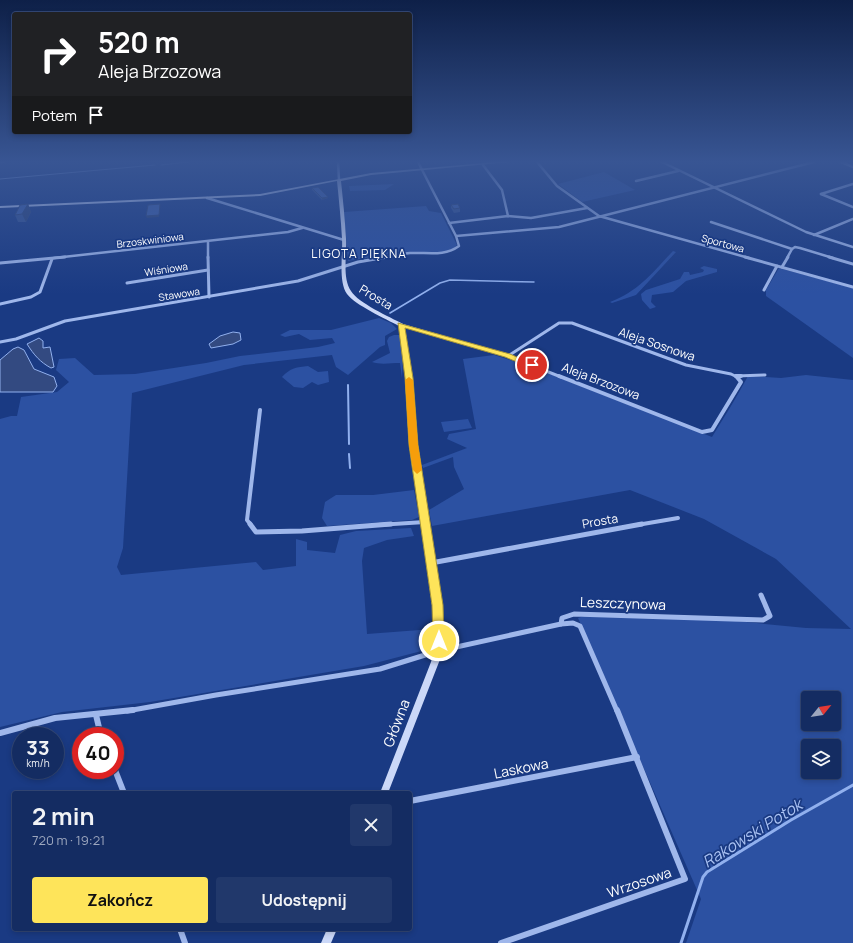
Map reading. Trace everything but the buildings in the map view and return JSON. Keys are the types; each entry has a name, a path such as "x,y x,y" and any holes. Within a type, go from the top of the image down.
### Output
{"street":[{"path":"0,207 21,206"},
{"path":"232,206 344,240"},
{"name":"Prosta","path":"341,206 345,283 352,296 359,302 401,325 409,378 413,445 439,627 438,651 435,662"},
{"path":"344,266 399,254 437,254 452,251 459,246 456,236 440,206"},
{"path":"506,206 508,216"},
{"name":"Sportowa","path":"584,206 599,216 853,287"},
{"path":"456,236 545,230 639,206"},
{"path":"751,206 814,235 853,247"},
{"path":"449,223 508,216 531,218 587,208"},
{"path":"814,235 853,218"},
{"path":"711,222 792,249 795,247 800,248 853,264"},
{"name":"Brzoskwiniowa","path":"0,263 52,259 208,242 288,232 302,228"},
{"path":"208,242 209,297"},
{"path":"782,267 792,249"},
{"path":"0,304 31,296 40,292 52,259"},
{"name":"Stawowa","path":"0,342 16,339 65,321 303,280 344,266"},
{"path":"764,290 777,266"},
{"name":"Wiśniowa","path":"127,283 208,270"},
{"name":"Aleja Sosnowa","path":"508,356 560,324 572,323 686,365 728,373 736,376 765,375"},
{"name":"Aleja Brzozowa","path":"401,325 508,356 702,432 712,430 725,410 741,382 736,376"},
{"path":"260,410 247,520 256,532 302,531 425,522"},
{"name":"Prosta","path":"431,563 678,518"},
{"name":"Leszczynowa","path":"0,733 55,718 125,712 216,695 380,669 438,651 561,624 562,618 574,614 763,620 770,616 761,595"},
{"path":"561,624 572,623 580,626 637,757"},
{"name":"Główna","path":"385,791 435,662"},
{"path":"96,714 98,727"},
{"name":"Laskowa","path":"412,801 637,757"},
{"name":"Wrzosowa","path":"501,943 520,935 685,879 637,757"},
{"path":"119,779 123,791"},
{"path":"181,931 185,943"},
{"path":"326,943 331,931"}],"shaded area":[{"path":"426,206 429,211 441,213 457,245 453,250 440,253 402,252 348,261 344,212"},
{"path":"673,251 676,252 636,295 612,303 610,302 620,298 637,287"},
{"path":"704,266 717,269 717,272 686,281 673,292 652,295 651,302 656,307 650,309 642,300 641,294 646,290 680,279 684,272 689,272 690,275 703,272 704,270 700,268"},
{"path":"779,268 853,288 853,358 766,296 766,290"},
{"path":"379,318 391,323 397,329 385,336 385,345 380,347 348,375 336,367 332,355 244,365 132,393 123,548 117,567 121,575 256,562 263,570 296,566 296,539 307,542 307,550 335,553 340,535 356,531 411,528 414,536 387,540 364,548 362,561 367,634 433,629 433,648 364,666 150,702 62,712 0,727 0,419 17,416 21,397 57,392 69,382 56,370 59,359 75,358 94,375 135,374 240,356 318,347 335,343 332,338 310,340 299,334 285,337 280,335 290,330 331,330"},
{"path":"233,332 240,333 241,340 233,344 211,348 209,344 220,336"},
{"path":"400,335 403,355 402,378 400,363 382,364 372,362 390,353 387,341 389,337"},
{"path":"39,338 43,341 43,348 50,347 54,367 51,368 40,361 27,344"},
{"path":"18,347 24,350 34,369 54,377 57,386 53,392 0,392 0,360 13,349"},
{"path":"494,355 526,365 712,437 748,376 781,378 806,375 853,380 853,943 686,943 701,899 578,618 587,615 695,617 806,628 851,629 776,559 704,519 630,490 432,526 429,510 464,489 454,467 453,457 423,468 422,465 467,448 447,439 449,434 476,429 463,359"},
{"path":"308,366 318,372 328,371 329,382 318,385 312,382 303,388 294,387 282,377 294,368"},
{"path":"468,419 472,428 444,432 441,422"},
{"path":"414,490 419,517 412,520 327,526 322,518 325,502 336,495 373,495"}],"waterway":[{"path":"390,313 440,283 450,280 534,282"},
{"path":"348,385 349,444"},
{"path":"349,454 350,468"},
{"name":"Rakowski Potok","path":"681,943 703,877 707,872 791,820 853,785"}],"slow traffic":[{"path":"409,380 413,445 417,470"}],"district":[{"name":"LIGOTA PIĘKNA","path":"359,253"}],"route":[{"path":"439,641 437,605 413,445 409,378 404,335 401,325 508,356 532,365"}]}
